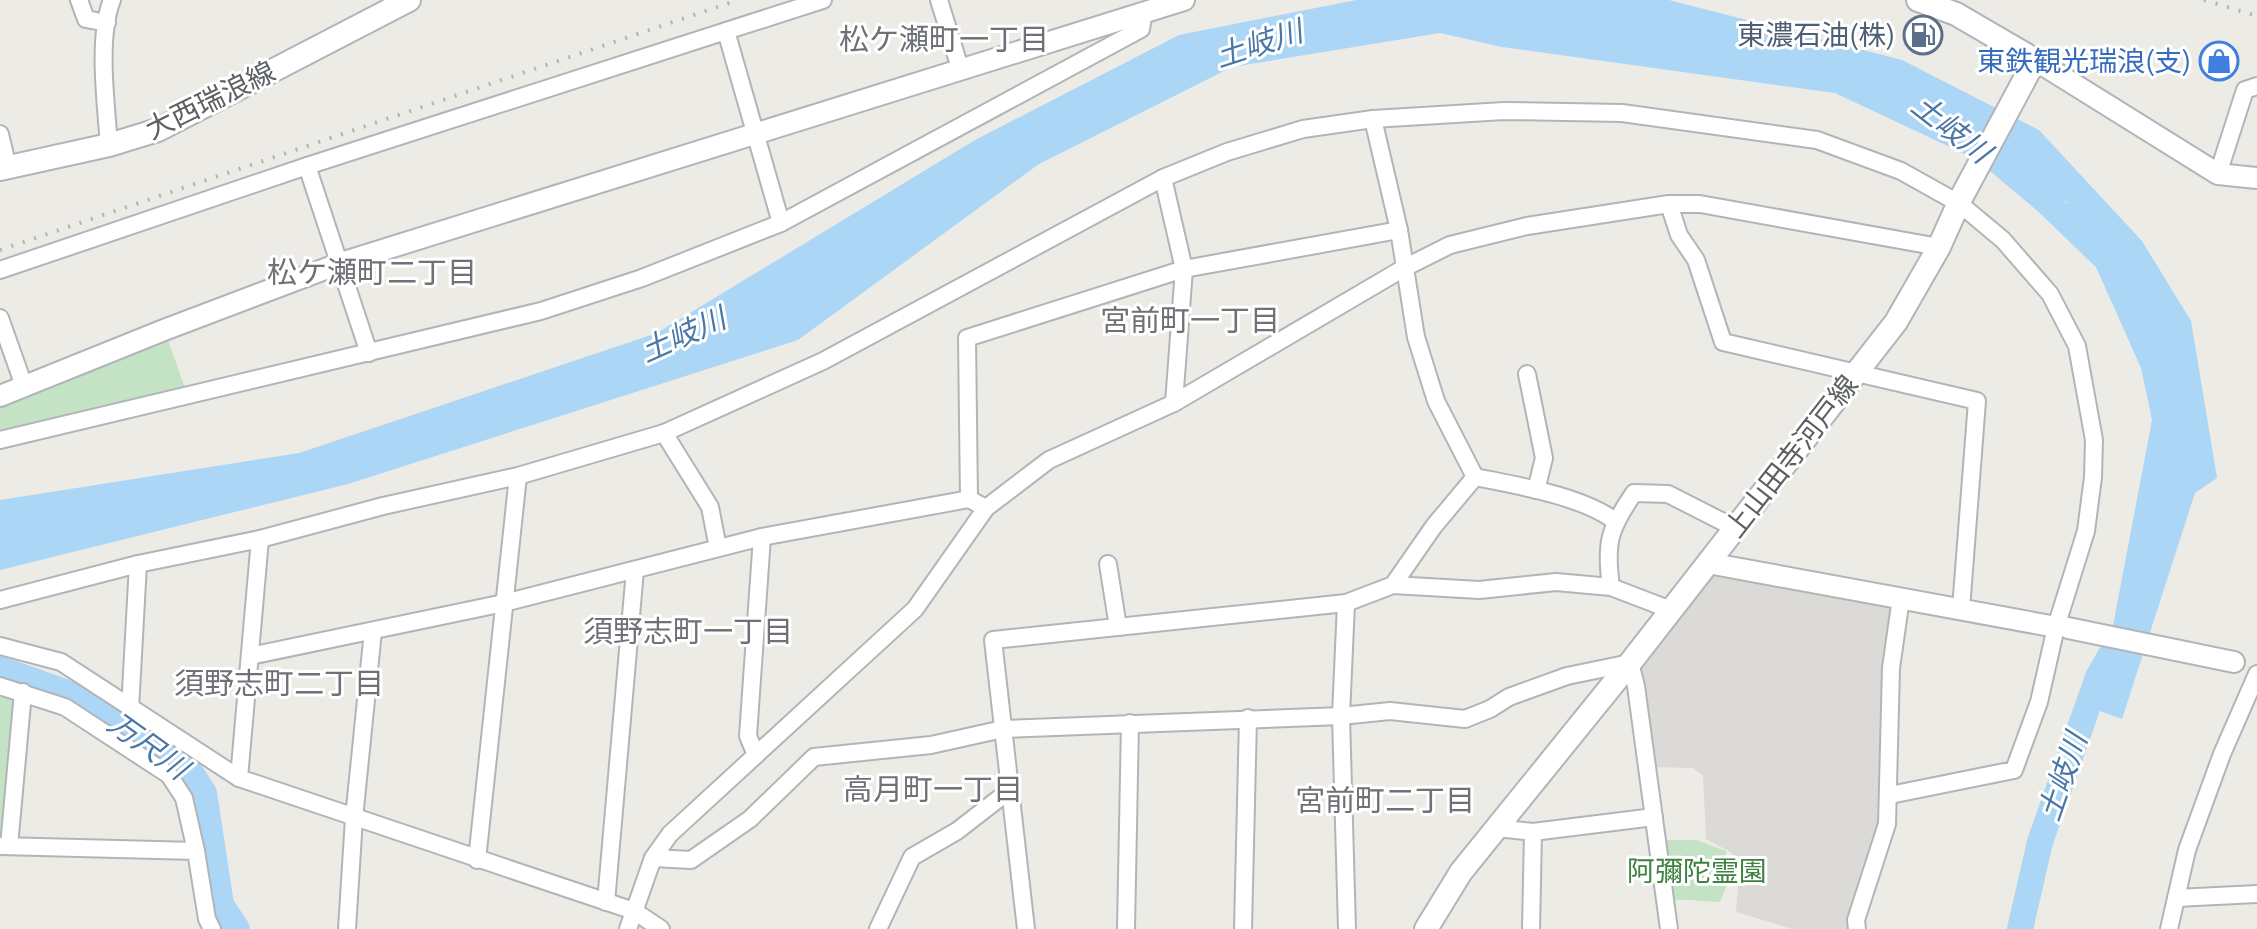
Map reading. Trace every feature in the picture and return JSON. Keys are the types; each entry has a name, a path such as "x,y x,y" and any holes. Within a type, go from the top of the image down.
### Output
{"main road":[{"name":"大西瑞浪線","path":"4,168 109,145 158,130 409,0"},
{"path":"1918,0 1956,14 2035,60"},
{"name":"上山田寺河戸線","path":"1426,929 1461,872 1630,663 1903,311 2035,60"}],"street":[{"path":"79,0 86,19 107,23"},
{"path":"109,145 104,60 112,0"},
{"path":"0,270 307,166 823,0"},
{"path":"939,0 960,68"},
{"path":"0,396 341,263 1184,0"},
{"path":"0,440 541,311 642,278 781,223 1141,29 1144,12"},
{"path":"726,31 781,223"},
{"path":"2035,60 2218,174 2257,178"},
{"path":"2218,174 2245,90 2257,86"},
{"path":"0,600 138,564 260,539 383,506 518,476 664,433 823,361 1163,178 1227,152 1303,129 1373,119 1504,111 1622,113 1817,140 1901,171 1961,201 2003,240 2050,294 2077,346 2094,440 2086,531 2062,627 2014,770 1890,795"},
{"path":"1373,119 1399,230 1416,337 1436,401 1475,477"},
{"path":"0,134 4,168"},
{"path":"307,166 369,353"},
{"path":"1163,178 1184,269 1174,403"},
{"path":"628,929 653,858 670,834 915,609 986,508 1049,460 1174,403 1404,268 1450,245 1527,226 1669,204 1713,206 1939,247"},
{"path":"1669,204 1679,235 1696,260 1723,342 1977,401 1961,609"},
{"path":"969,499 967,338 1184,269 1399,230"},
{"path":"0,318 24,386"},
{"path":"1527,374 1544,458 1536,490"},
{"path":"664,433 710,507 718,548"},
{"path":"477,860 518,476"},
{"path":"1475,477 1536,490 1603,512 1615,521"},
{"path":"1393,585 1434,526 1475,477"},
{"path":"1611,587 1608,564 1615,521 1634,493 1668,494 1735,528"},
{"path":"250,656 504,603 762,537 969,499 986,508"},
{"path":"756,755 748,736 762,537"},
{"path":"239,778 260,539"},
{"path":"1708,563 2062,627 2257,667"},
{"path":"130,709 138,564"},
{"path":"1108,564 1118,627"},
{"path":"606,902 635,570"},
{"path":"1026,929 993,640 1346,603 1393,585 1479,590 1556,582 1611,587 1671,610"},
{"path":"1857,929 1856,920 1887,824 1891,668 1901,598"},
{"path":"1346,603 1341,716 1347,929"},
{"path":"347,929 354,818 373,631"},
{"path":"0,646 61,662 239,778 634,911 661,929"},
{"path":"653,858 691,860 750,819 814,757 931,745 1003,729 1341,716 1390,711 1465,719 1509,697 1567,676 1630,663 1636,686 1669,929"},
{"path":"2169,929 2187,850 2222,754 2257,674"},
{"path":"0,686 65,707 169,775 184,798 207,919 212,929"},
{"path":"23,692 4,846 196,851"},
{"path":"1243,929 1248,718"},
{"path":"1126,929 1130,723"},
{"path":"878,929 912,857 957,831 1010,790"},
{"path":"1497,828 1533,832 1654,817"},
{"path":"1531,929 1533,832"},
{"path":"2176,898 2257,894"}],"shaded area":[{"path":"1708,563 1901,598 1890,795 1855,929 1792,929 1736,912 1738,888 1732,853 1706,839 1703,776 1693,768 1647,767 1630,663"}],"green space":[{"path":"167,337 186,391 0,434 0,401"},
{"path":"0,690 18,694 5,839 0,839"},
{"name":"阿彌陀霊園","path":"1662,840 1696,840 1726,851 1732,872 1720,902 1673,900"}],"water":[{"path":"1356,0 1669,0 1902,60 2039,130 2142,241 2191,321 2217,478 2195,493 2122,719 2097,710 2152,420 2141,368 2067,202 1835,93 1502,47 1440,33 1232,67 1039,164 798,340 348,484 0,570 0,500 299,453 657,333 975,140 1179,35"}],"waterway":[{"name":"土岐川","path":"1997,160 2047,202 2104,257"},
{"name":"土岐川","path":"2020,929 2040,842 2098,677 2124,632"},
{"name":"万尺川","path":"0,669 76,696 187,767 204,793 221,905 237,929"}],"railway":[{"path":"0,250 738,0"},
{"path":"2204,0 2257,16"}],"place":[{"name":"東濃石油(株)","path":"1923,35"},
{"name":"東鉄観光瑞浪(支)","path":"2219,61"}],"district":[{"name":"松ケ瀬町一丁目","path":"944,40"},
{"name":"松ケ瀬町二丁目","path":"372,273"},
{"name":"宮前町一丁目","path":"1190,321"},
{"name":"須野志町一丁目","path":"688,632"},
{"name":"須野志町二丁目","path":"279,684"},
{"name":"高月町一丁目","path":"933,790"},
{"name":"宮前町二丁目","path":"1385,801"}]}
